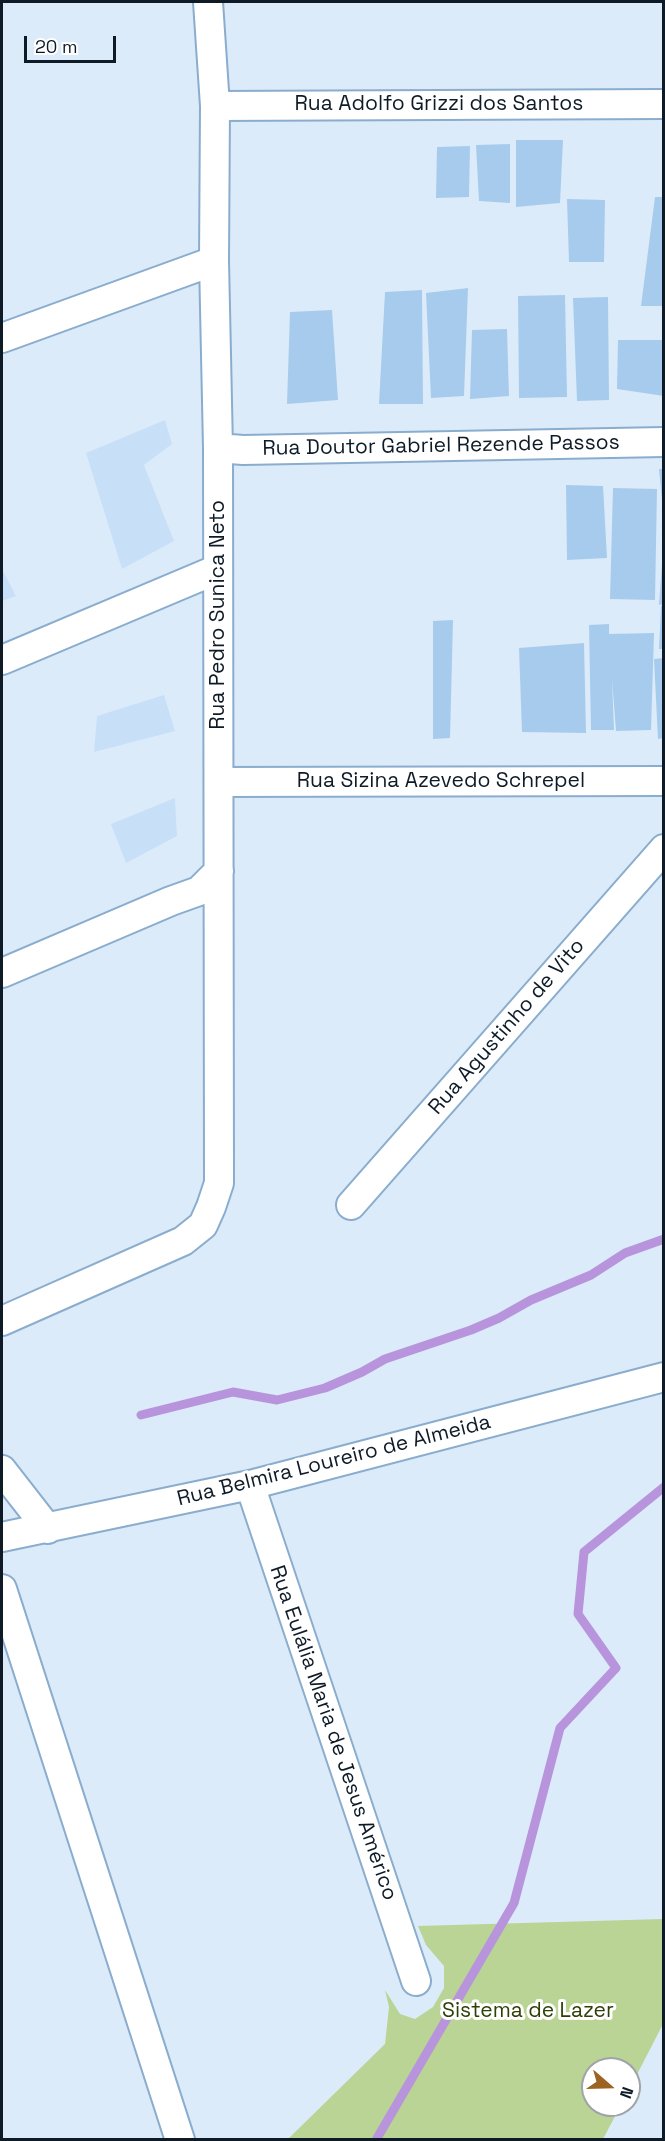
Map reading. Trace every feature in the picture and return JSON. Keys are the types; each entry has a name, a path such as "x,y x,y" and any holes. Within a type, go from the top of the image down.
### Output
{"street":[{"name":"Rua Pedro Sunica Neto","path":"2,1321 183,1241 203,1225 212,1207 219,1183 215,106 208,2"},
{"name":"Rua Adolfo Grizzi dos Santos","path":"215,106 663,104"},
{"path":"2,338 214,261"},
{"name":"Rua Doutor Gabriel Rezende Passos","path":"218,448 663,442"},
{"path":"2,660 218,569"},
{"name":"Rua Sizina Azevedo Schrepel","path":"219,782 662,782"},
{"name":"Rua Agustinho de Vito","path":"351,1204 663,849"},
{"path":"2,973 199,891 219,872"},
{"name":"Rua Belmira Loureiro de Almeida","path":"2,1537 250,1485 663,1377"},
{"path":"2,1470 48,1529"},
{"name":"Rua Eulália Maria de Jesus Américo","path":"250,1485 416,1981"},
{"path":"2,1589 180,2139"}],"shaded area":[{"path":"165,420 172,444 144,465 174,541 122,569 86,453"},
{"path":"2,569 16,596 2,601"},
{"path":"164,695 175,731 94,752 97,716"},
{"path":"175,798 177,836 126,863 111,824"}],"green space":[{"name":"Sistema de Lazer","path":"663,1919 663,2024 641,2067 641,2057 581,2057 581,2117 615,2117 603,2139 288,2139 385,2044 389,2007 385,1990 400,2014 415,2019 433,2007 444,1988 444,1966 426,1945 418,1926"}],"building":[{"path":"516,140 563,140 560,203 516,207"},
{"path":"510,144 510,203 479,201 476,145"},
{"path":"470,146 469,197 436,198 437,147"},
{"path":"655,197 664,197 664,306 641,306"},
{"path":"567,199 605,200 604,262 569,262"},
{"path":"468,288 464,396 431,398 426,293"},
{"path":"422,290 423,404 379,404 385,292"},
{"path":"565,295 567,397 519,398 518,296"},
{"path":"608,297 609,400 577,401 573,298"},
{"path":"332,310 338,400 287,404 290,312"},
{"path":"507,329 509,396 470,399 472,330"},
{"path":"618,340 664,340 664,396 617,389"},
{"path":"659,469 664,469 664,500 662,500"},
{"path":"566,485 603,486 607,558 567,560"},
{"path":"613,488 657,489 655,600 610,599"},
{"path":"662,564 664,564 664,604 659,605"},
{"path":"661,606 664,606 664,649 659,649"},
{"path":"453,620 450,738 433,739 433,621"},
{"path":"609,624 609,634 654,633 651,730 616,731 612,679 614,730 591,730 589,625"},
{"path":"584,643 586,733 522,732 519,648"},
{"path":"664,658 664,738 658,739 654,659"}],"waterway":[{"path":"141,1415 233,1392 277,1400 325,1388 385,1359 471,1330 499,1318 531,1300 591,1275 625,1253 664,1239"},
{"path":"376,2140 514,1903 560,1728 616,1668 578,1614 584,1552 664,1487"}]}
